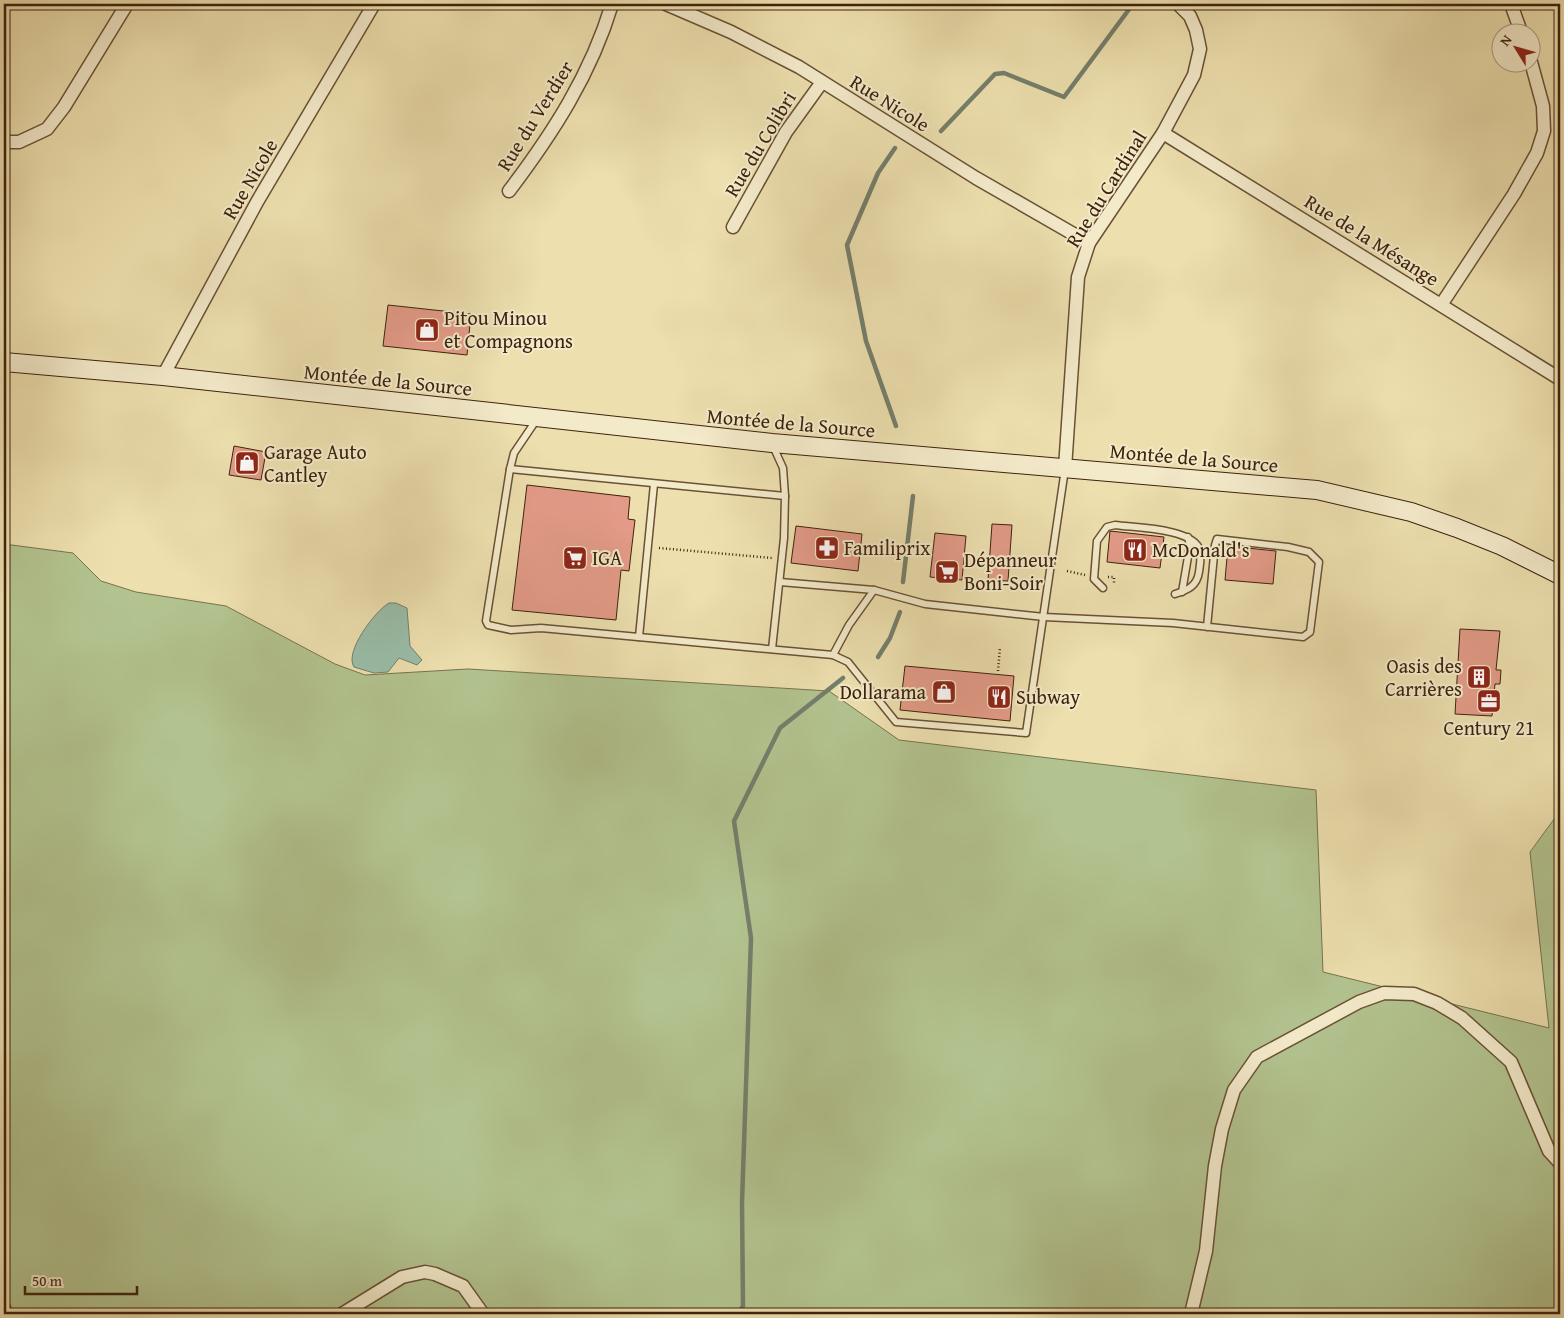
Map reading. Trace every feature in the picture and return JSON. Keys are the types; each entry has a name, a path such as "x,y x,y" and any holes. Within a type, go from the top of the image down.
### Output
{"main road":[{"name":"Montée de la Source","path":"4,362 164,376 772,444 1317,490 1365,500 1457,528 1502,546 1560,575"}],"street":[{"path":"4,142 20,142 47,129 64,107 128,4"},
{"name":"Rue Nicole","path":"164,376 257,202 374,4"},
{"name":"Rue du Verdier","path":"509,191 566,110 593,58 612,4"},
{"name":"Rue Nicole","path":"666,4 732,32 799,67 976,178 1089,244"},
{"name":"Rue du Cardinal","path":"1065,468 1078,277 1089,244 1163,133 1194,75 1200,49 1196,30 1190,16 1178,4"},
{"path":"1511,4 1517,22"},
{"path":"1441,305 1518,187 1537,153 1544,130 1543,106 1534,72"},
{"name":"Rue du Colibri","path":"733,227 786,132 822,82"},
{"name":"Rue de la Mésange","path":"1163,133 1560,378"},
{"path":"1192,1314 1206,1251 1215,1166 1222,1129 1234,1090 1257,1057 1359,1002 1384,993 1414,994 1437,1003 1462,1018 1511,1062 1549,1151 1560,1163"},
{"path":"342,1314 402,1277 425,1272 441,1276 463,1286 483,1314"},
{"path":"4,1308 6,1314"}],"lane":[{"path":"538,418 514,452 486,621 488,625 511,630 541,628 834,655 848,662 896,722 1026,733 1065,468"},
{"path":"772,444 783,468 785,496 782,559 772,649"},
{"path":"510,469 785,496"},
{"path":"639,636 654,484"},
{"path":"1103,588 1094,579 1097,541 1106,528 1115,525 1181,534 1188,537 1200,551 1200,565 1195,584 1179,593 1190,545 1188,537"},
{"path":"780,582 874,590 925,604 1044,617 1173,623 1207,627 1284,636 1303,637 1310,632 1319,562 1309,552 1288,547 1219,538 1215,545 1207,627"},
{"path":"834,655 849,625 874,590"}],"path":[{"path":"659,548 782,559"},
{"path":"1067,572 1075,574"},
{"path":"998,671 1000,647"}],"shaded area":[{"path":"4,544 73,553 101,581 136,592 226,606 335,664 365,675 468,669 829,691 899,740 1316,790 1323,972 1549,1028 1530,852 1560,811 1560,1314 4,1314"},
{"path":"389,603 396,603 407,608 410,646 422,660 417,665 399,658 388,672 374,673 354,667 352,660 353,652 362,632 376,614"}],"building":[{"name":"Pitou Minou et Compagnons","path":"388,305 471,314 467,355 383,346"},
{"name":"Garage Auto Cantley","path":"234,446 266,452 261,480 229,475"},
{"name":"IGA","path":"527,485 630,497 628,519 635,520 629,571 621,570 616,620 512,610"},
{"path":"992,524 1012,525 1008,581 988,580"},
{"name":"Familiprix","path":"796,526 862,534 858,571 791,563"},
{"name":"McDonald's","path":"1110,531 1164,537 1160,568 1107,562"},
{"path":"935,533 966,536 962,580 930,577"},
{"path":"1228,546 1276,551 1273,584 1225,580"},
{"name":"Oasis des Carrières","path":"1460,629 1500,631 1496,670 1501,670 1500,684 1495,684 1492,716 1455,714"},
{"name":"Dollarama","path":"905,666 1014,676 1010,721 900,710"}],"waterway":[{"path":"941,131 995,74 1004,73 1064,97 1133,4"},
{"path":"895,148 878,173 847,245 866,341 896,426"},
{"path":"903,582 913,496"},
{"path":"878,657 890,638 900,612"},
{"path":"738,1314 743,1306 742,1203 751,938 734,821 780,728 843,678"}],"place":[{"name":"Pitou Minou et Compagnons","path":"427,330"},
{"name":"Garage Auto Cantley","path":"247,463"},
{"name":"Familiprix","path":"827,548"},
{"name":"McDonald's","path":"1135,550"},
{"name":"IGA","path":"575,558"},
{"name":"Dépanneur Boni-Soir","path":"947,572"},
{"name":"Oasis des Carrières","path":"1479,677"},
{"name":"Dollarama","path":"944,692"},
{"name":"Subway","path":"999,697"},
{"name":"Century 21","path":"1489,701"}]}
